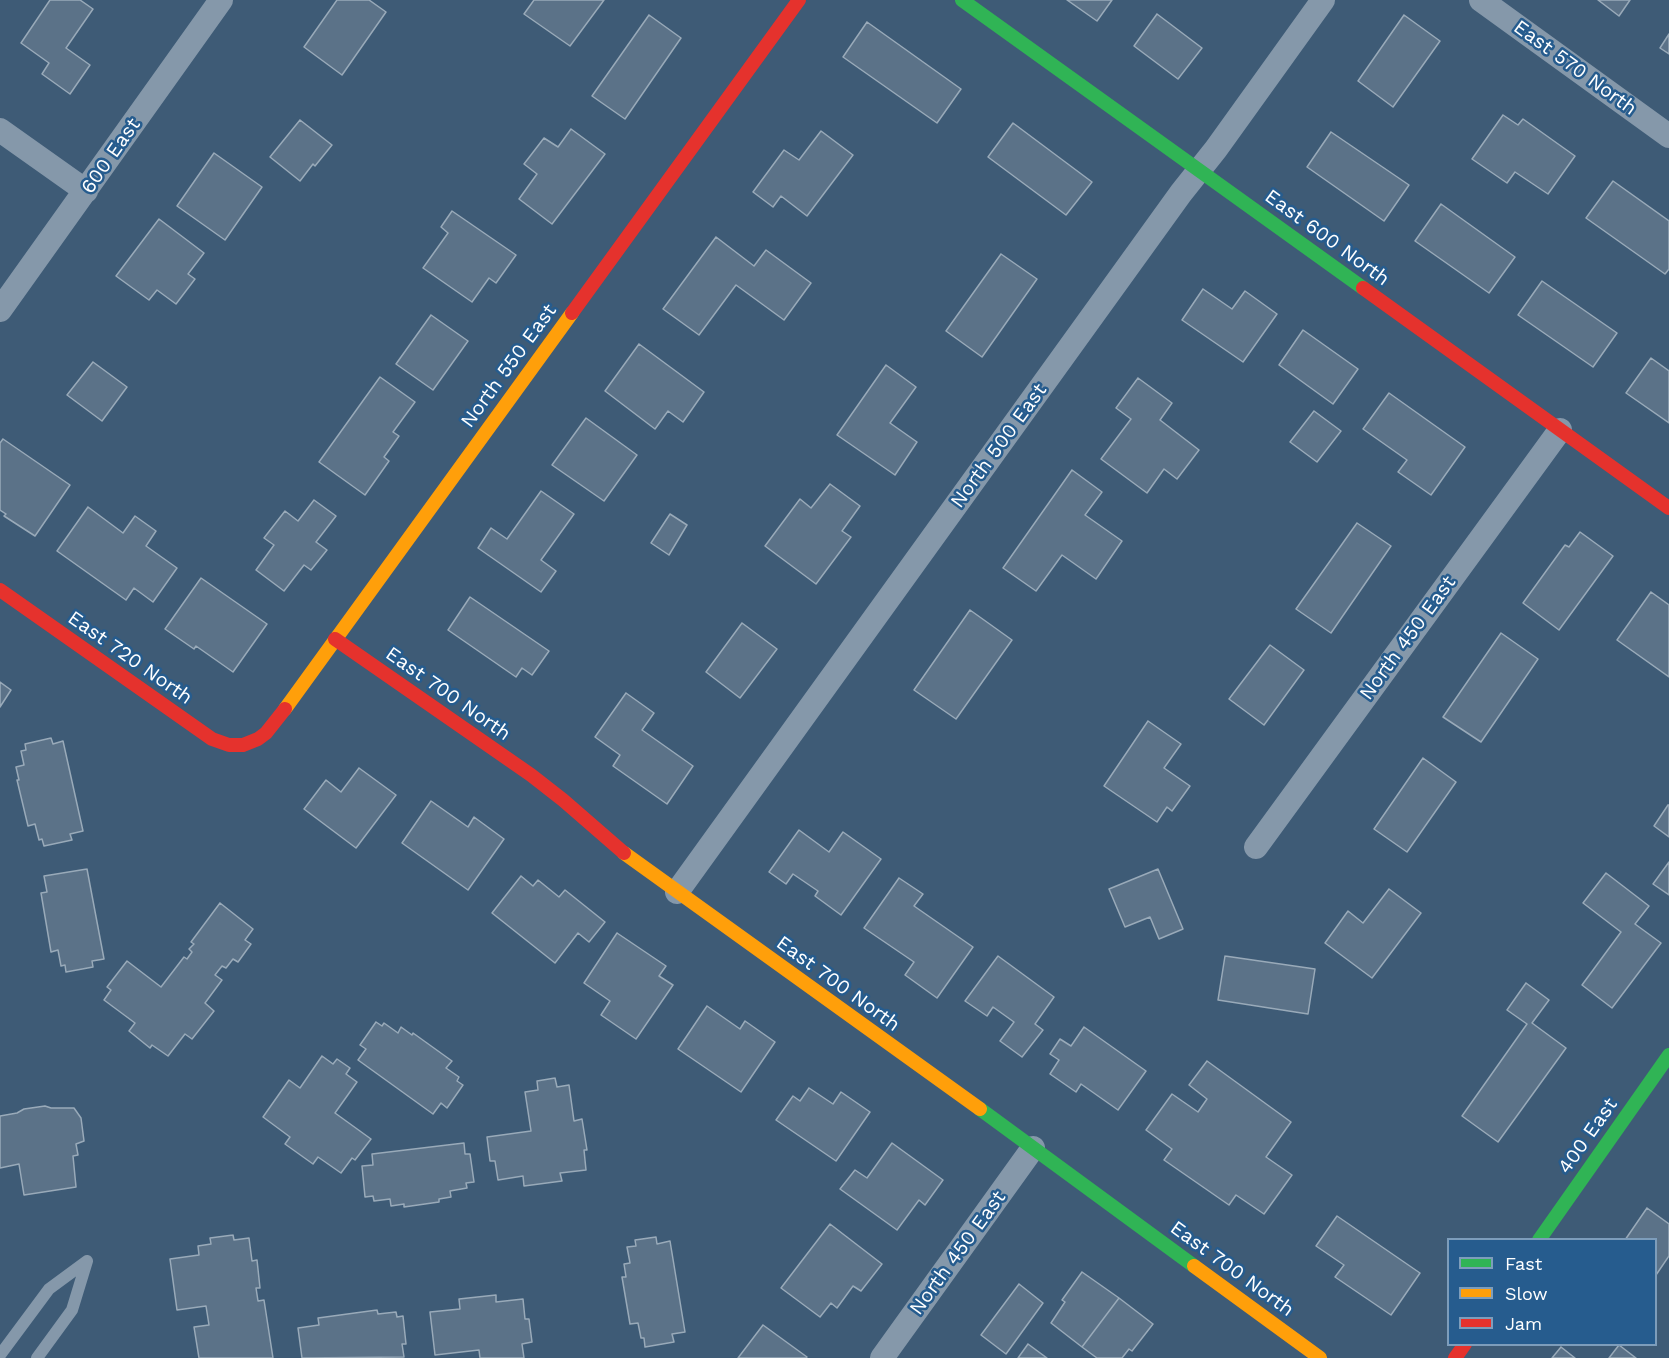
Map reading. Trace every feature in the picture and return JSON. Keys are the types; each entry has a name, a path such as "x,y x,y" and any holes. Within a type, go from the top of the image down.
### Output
{"street":[{"name":"600 East","path":"0,310 221,0"},
{"name":"North 550 East","path":"243,745 266,733 799,0"},
{"name":"East 600 North","path":"962,0 1669,508"},
{"name":"North 500 East","path":"677,892 1181,193 1323,0"},
{"name":"East 570 North","path":"1481,0 1669,136"},
{"path":"0,130 86,191"},
{"name":"North 450 East","path":"1257,847 1560,430"},
{"name":"East 720 North","path":"0,591 212,739 229,745 243,745"},
{"name":"East 700 North","path":"335,639 531,775 563,800 615,847 1320,1358"},
{"name":"400 East","path":"1540,1238 1669,1055"},
{"name":"North 450 East","path":"882,1358 1033,1148"}],"lane":[{"path":"0,1354 49,1289 87,1261 72,1310 37,1358"}],"building":[{"path":"50,0 80,0 93,9 66,48 90,65 70,94 42,74 49,63 21,43"},
{"path":"337,0 369,0 386,12 342,75 304,47"},
{"path":"534,0 604,0 570,46 524,14"},
{"path":"1067,0 1112,0 1097,21"},
{"path":"1598,0 1630,0 1619,16"},
{"path":"1157,14 1202,48 1178,79 1134,46"},
{"path":"649,15 681,38 625,119 592,96"},
{"path":"1404,15 1440,41 1393,107 1358,81"},
{"path":"867,22 961,89 937,123 843,57"},
{"path":"1669,34 1669,54 1660,48"},
{"path":"1503,115 1518,125 1523,119 1575,156 1548,194 1515,172 1507,183 1472,159"},
{"path":"300,120 332,145 300,181 270,157"},
{"path":"1013,123 1092,182 1066,215 988,157"},
{"path":"571,129 605,154 552,224 519,199 537,174 524,164 544,138 558,147"},
{"path":"821,131 853,155 807,216 781,196 773,207 753,192 784,150 799,160"},
{"path":"1331,132 1409,185 1384,221 1307,167"},
{"path":"214,153 262,187 225,240 177,206"},
{"path":"1613,181 1669,221 1669,269 1665,274 1586,218"},
{"path":"1441,204 1515,257 1489,293 1415,241"},
{"path":"452,211 516,255 496,283 489,278 472,302 423,268 448,233 441,227"},
{"path":"159,219 204,253 188,274 195,279 176,304 157,290 149,300 116,276"},
{"path":"716,237 754,266 766,250 811,283 784,320 736,285 699,335 663,309"},
{"path":"1001,254 1037,279 982,357 946,331"},
{"path":"1542,281 1617,333 1593,367 1518,315"},
{"path":"1203,289 1232,309 1245,291 1277,314 1243,362 1182,320"},
{"path":"431,315 468,341 433,390 396,364"},
{"path":"1303,330 1358,369 1333,404 1279,365"},
{"path":"639,344 704,392 683,422 668,411 655,429 605,391"},
{"path":"1651,358 1669,371 1669,423 1626,393"},
{"path":"93,362 127,387 102,421 67,395"},
{"path":"886,365 916,387 890,423 917,442 895,475 837,435"},
{"path":"380,377 415,402 393,432 399,436 384,457 389,461 365,495 319,462"},
{"path":"1138,378 1172,403 1160,420 1199,450 1177,479 1164,469 1147,493 1101,459 1131,419 1116,408"},
{"path":"1389,393 1465,447 1431,495 1398,472 1407,460 1363,429"},
{"path":"1314,411 1341,431 1317,462 1290,442"},
{"path":"586,418 637,455 604,501 552,465"},
{"path":"3,439 70,485 35,536 4,516 6,514 0,510 0,443"},
{"path":"1072,470 1102,492 1085,515 1122,541 1096,579 1062,555 1036,591 1003,568"},
{"path":"830,484 860,506 842,531 851,537 816,584 765,546 800,499 811,508"},
{"path":"541,491 574,514 541,560 556,571 541,592 478,548 491,528 507,539"},
{"path":"314,500 336,516 316,542 327,550 311,570 304,565 284,591 256,570 274,545 264,538 285,511 298,521"},
{"path":"88,507 123,533 135,516 156,531 146,546 177,568 153,602 134,588 126,600 57,551"},
{"path":"670,514 687,525 669,555 651,543"},
{"path":"1357,523 1391,546 1331,633 1296,609"},
{"path":"1580,532 1613,556 1559,630 1523,603 1565,545 1569,547"},
{"path":"201,578 267,624 233,672 196,646 194,649 165,629"},
{"path":"1651,592 1669,605 1669,677 1617,640"},
{"path":"470,597 549,651 532,675 522,668 516,677 448,630"},
{"path":"970,610 1012,640 956,719 914,690"},
{"path":"742,623 777,649 740,698 706,672"},
{"path":"1501,633 1538,659 1481,742 1443,717"},
{"path":"1270,645 1304,670 1264,725 1229,699"},
{"path":"0,682 11,690 0,707"},
{"path":"626,693 654,713 642,730 693,766 667,804 613,766 620,755 595,737"},
{"path":"1148,721 1181,744 1164,768 1190,786 1172,811 1167,807 1157,822 1104,786"},
{"path":"51,738 53,744 63,741 83,831 70,834 72,840 44,846 42,839 39,840 35,824 28,826 16,767 24,765 21,751 26,750 25,744"},
{"path":"1423,758 1456,782 1407,852 1374,829"},
{"path":"359,768 396,795 356,848 304,809 326,780 341,792"},
{"path":"431,801 468,827 474,817 504,839 468,890 402,843"},
{"path":"1669,805 1669,837 1654,826"},
{"path":"799,830 829,852 843,832 881,859 841,915 815,896 818,891 793,874 786,884 769,872"},
{"path":"1669,862 1669,895 1653,884"},
{"path":"87,869 104,959 92,961 93,967 66,972 65,965 61,966 58,950 51,952 41,893 47,892 44,876"},
{"path":"1158,869 1183,929 1159,939 1150,917 1125,927 1109,889"},
{"path":"1606,873 1649,906 1635,924 1661,943 1612,1008 1582,985 1621,932 1583,903"},
{"path":"521,876 533,886 538,880 559,897 565,890 605,922 589,942 578,933 555,963 492,913"},
{"path":"899,878 923,894 914,906 973,947 937,998 905,975 914,962 864,928"},
{"path":"1389,889 1421,913 1372,978 1325,943 1348,911 1363,923"},
{"path":"220,903 253,929 245,940 251,944 238,962 233,959 226,968 222,966 215,975 222,980 205,1003 214,1011 192,1039 185,1034 168,1056 152,1045 150,1048 129,1031 135,1023 104,1000 111,990 107,987 127,961 161,987 184,957 187,959 192,952 189,949 194,944 191,942"},
{"path":"617,933 666,966 659,976 673,985 636,1039 601,1015 610,1001 584,983"},
{"path":"998,956 1054,997 1035,1024 1043,1030 1022,1057 1000,1041 1014,1022 993,1007 987,1016 965,1001"},
{"path":"1225,956 1315,969 1308,1014 1218,1000"},
{"path":"1526,983 1549,1000 1532,1023 1566,1048 1498,1142 1462,1116 1527,1024 1507,1010"},
{"path":"707,1006 740,1029 745,1021 775,1042 741,1092 678,1049"},
{"path":"376,1022 382,1026 384,1023 398,1033 401,1027 412,1035 413,1033 452,1061 446,1068 459,1077 457,1081 463,1085 447,1108 441,1103 433,1114 358,1060 366,1049 360,1045"},
{"path":"1084,1027 1146,1071 1118,1110 1081,1084 1076,1092 1050,1074 1059,1060 1050,1054 1060,1039 1071,1046"},
{"path":"322,1056 333,1064 337,1059 350,1068 346,1074 357,1082 335,1113 371,1139 355,1160 352,1158 341,1173 318,1157 313,1164 285,1144 290,1137 263,1117 289,1080 300,1088"},
{"path":"1207,1061 1291,1122 1266,1157 1292,1175 1264,1214 1236,1195 1229,1205 1164,1160 1172,1149 1146,1130 1172,1094 1198,1112 1207,1099 1189,1085"},
{"path":"555,1078 557,1087 569,1085 574,1121 582,1119 587,1150 584,1150 586,1170 560,1173 562,1181 524,1186 523,1176 498,1180 495,1161 490,1161 487,1137 531,1131 525,1092 538,1090 537,1081"},
{"path":"809,1088 833,1104 841,1092 870,1112 836,1161 776,1120 793,1096 800,1101"},
{"path":"45,1106 74,1108 81,1118 84,1141 76,1144 78,1155 73,1156 76,1187 24,1195 19,1164 0,1168 0,1116"},
{"path":"464,1143 465,1154 470,1154 474,1182 466,1183 467,1188 450,1191 451,1197 439,1199 439,1202 404,1207 404,1204 391,1206 390,1199 374,1201 373,1196 365,1197 362,1166 373,1165 372,1154"},
{"path":"892,1143 943,1180 925,1205 919,1200 897,1230 840,1189 855,1170 867,1178"},
{"path":"1647,1208 1669,1224 1669,1256 1657,1274 1657,1238 1626,1238"},
{"path":"1337,1216 1420,1273 1391,1315 1335,1277 1344,1265 1316,1246"},
{"path":"830,1224 882,1264 861,1291 853,1286 837,1308 831,1303 820,1317 781,1288"},
{"path":"233,1235 234,1240 249,1238 252,1261 257,1260 260,1288 256,1288 258,1301 264,1300 273,1358 199,1358 194,1327 209,1325 206,1306 177,1310 170,1259 199,1255 198,1246 211,1244 210,1238"},
{"path":"656,1237 657,1244 670,1241 685,1332 672,1334 674,1342 645,1347 638,1323 630,1324 622,1277 626,1277 624,1264 630,1263 627,1247 636,1246 635,1240"},
{"path":"1082,1272 1119,1298 1082,1347 1051,1323 1065,1302 1062,1300"},
{"path":"1019,1284 1043,1303 1006,1354 981,1335"},
{"path":"496,1295 496,1302 523,1299 525,1319 529,1319 532,1342 522,1344 524,1358 480,1358 479,1350 435,1355 430,1312 460,1309 459,1299"},
{"path":"1119,1298 1153,1324 1132,1351 1129,1349 1122,1358 1097,1358 1082,1347"},
{"path":"377,1310 378,1314 396,1312 397,1317 403,1316 406,1344 402,1344 404,1357 302,1358 298,1328 319,1325 318,1318"},
{"path":"763,1325 807,1357 738,1358"},
{"path":"1028,1344 1047,1358 1018,1358"},
{"path":"1620,1346 1636,1358 1609,1358"},
{"path":"1561,1347 1575,1358 1552,1358"}],"traffic: fast":[{"path":"962,0 1363,288"},
{"path":"1540,1238 1669,1055"},
{"path":"980,1109 1194,1266"}],"traffic: slow":[{"path":"285,709 572,313"},
{"path":"624,853 980,1109"},
{"path":"1194,1266 1320,1358"}],"traffic: jam":[{"path":"572,313 799,0"},
{"path":"1363,288 1669,508"},
{"path":"0,590 212,739 229,745 243,745 258,739 266,733 285,709"},
{"path":"335,639 531,775 624,853"},
{"path":"1455,1358 1464,1346"}]}
